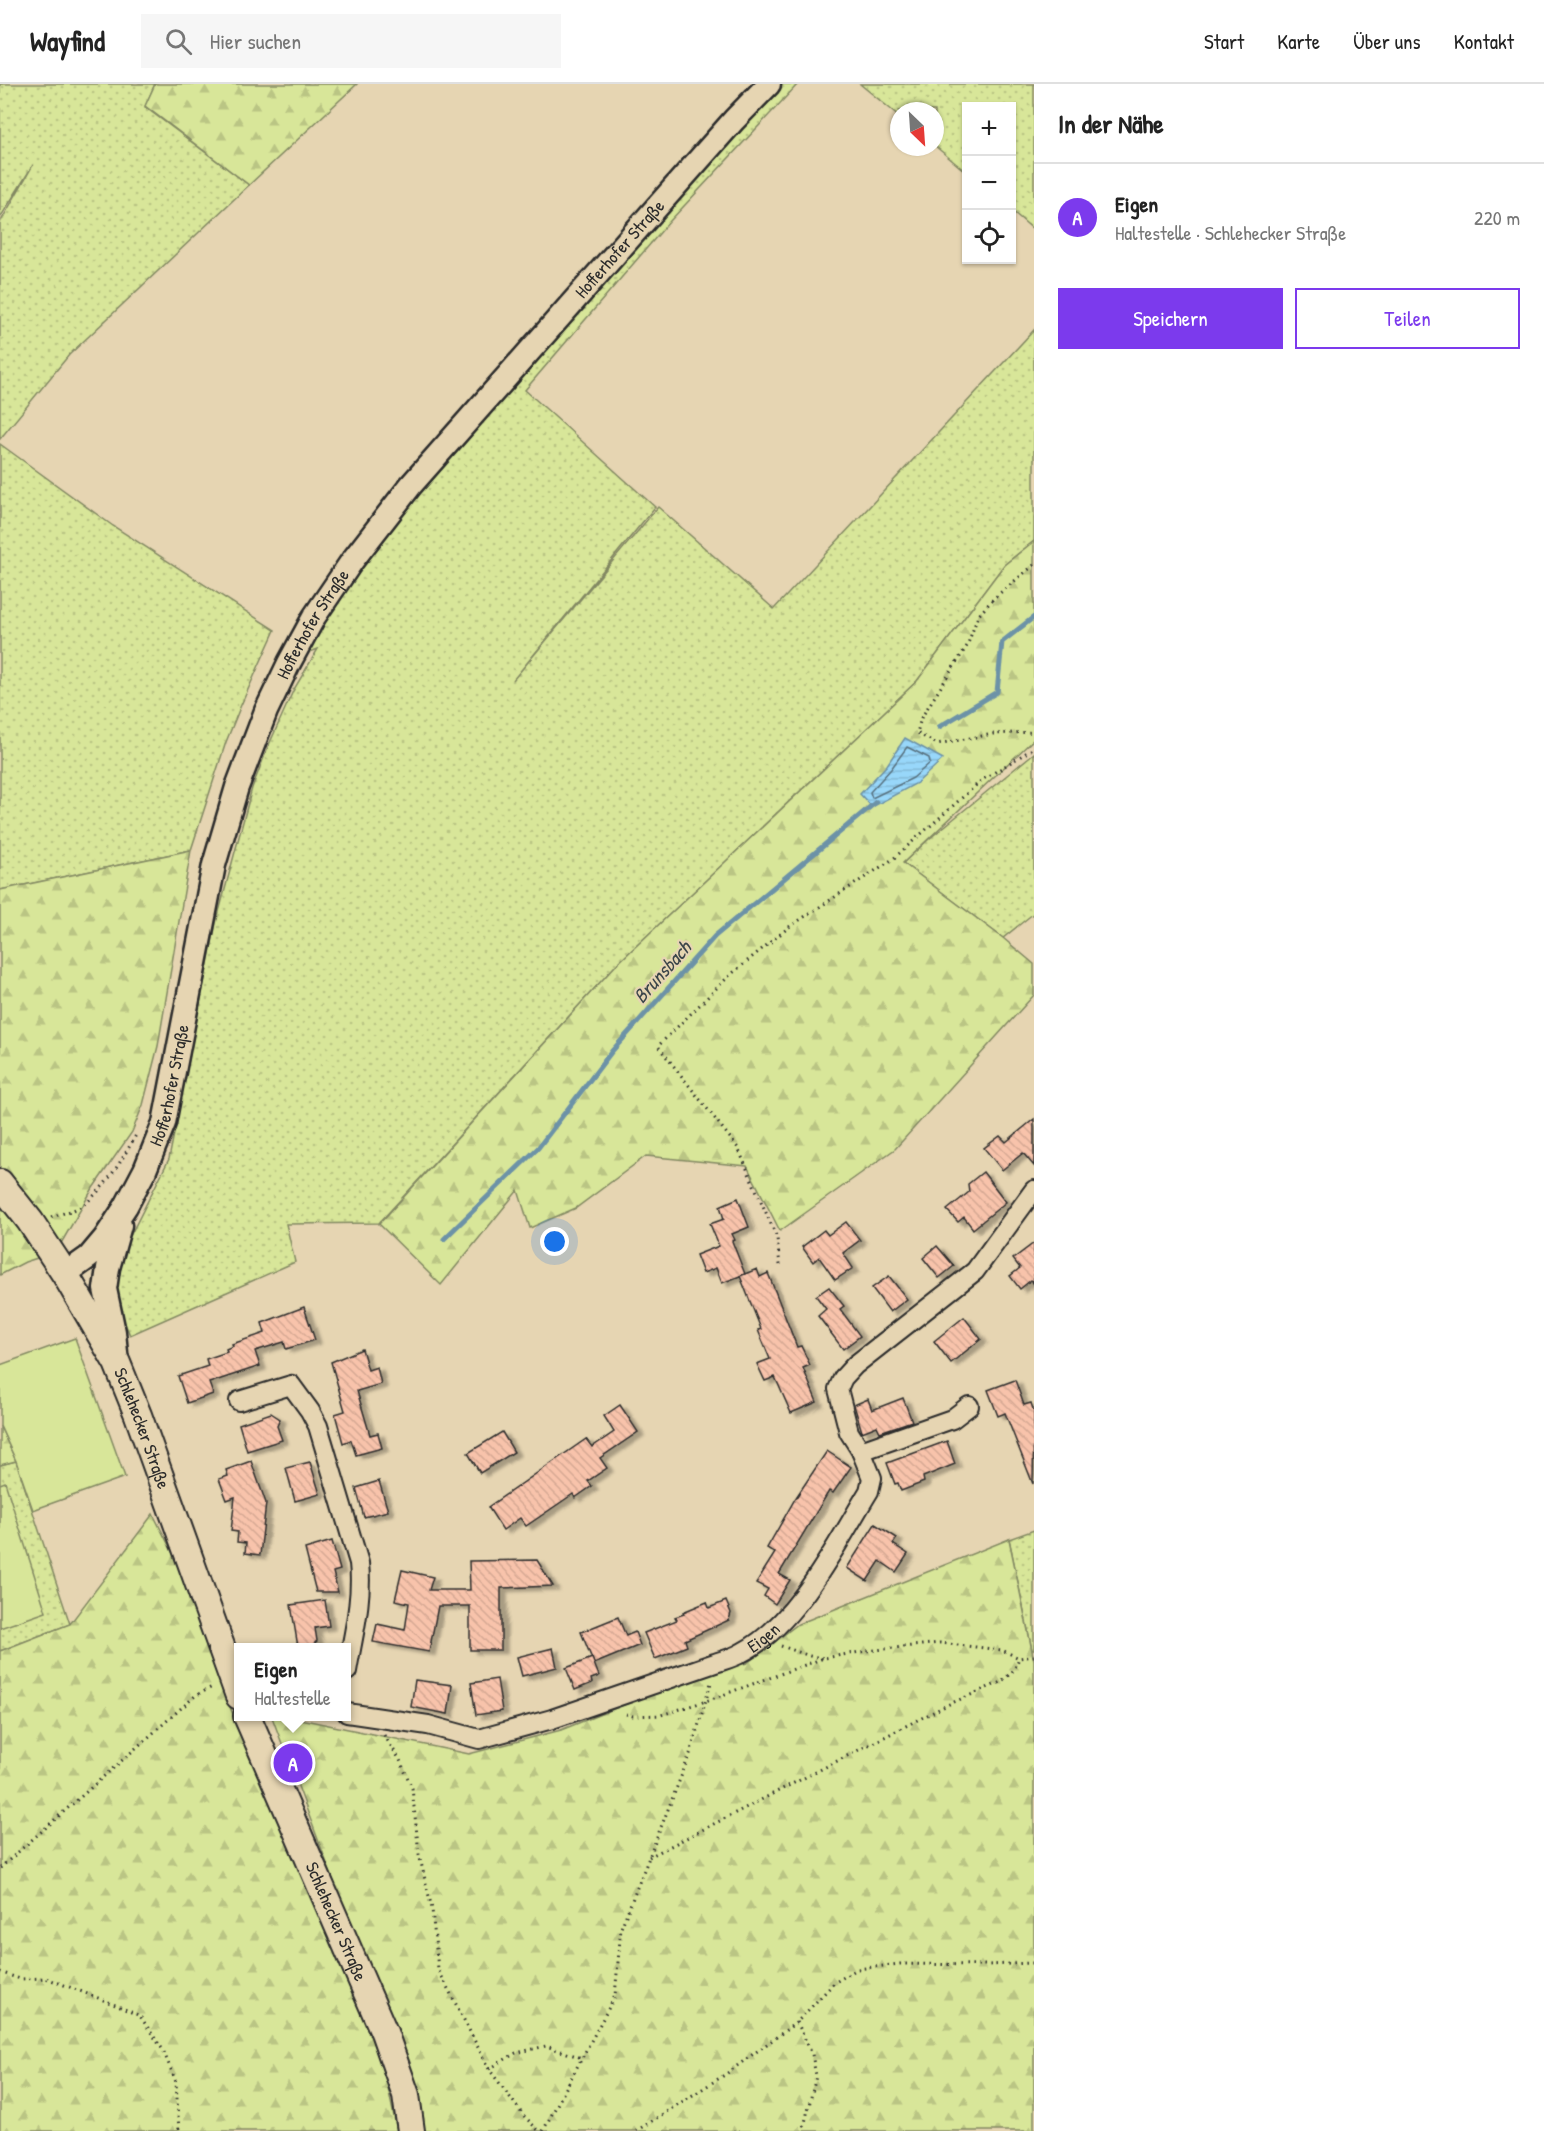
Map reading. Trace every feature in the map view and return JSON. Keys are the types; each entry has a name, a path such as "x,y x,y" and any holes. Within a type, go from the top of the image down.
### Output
{"main road":[{"name":"Schlehecker Straße","path":"0,1182 30,1221 65,1274 117,1364 138,1415 234,1684"},
{"name":"Schlehecker Straße","path":"250,1721 384,2032 406,2096 411,2131"}],"street":[{"name":"Hofferhofer Straße","path":"65,1274 89,1257 105,1238 126,1206 145,1170 168,1106 214,865 237,787 266,711 314,617 352,561 418,477 718,138 769,84"},
{"name":"Eigen","path":"351,1713 428,1725 479,1739 552,1719 715,1663 741,1653 763,1638 798,1604 869,1491 872,1478 861,1451 849,1432 843,1411 838,1389 843,1378 855,1365 975,1271 1034,1190"},
{"path":"117,1364 114,1332 105,1289 108,1268 126,1206"},
{"path":"239,1401 291,1385 318,1426 359,1563 361,1581 351,1648"},
{"path":"861,1451 952,1419 969,1406"}],"path":[{"path":"1034,565 994,598 978,616 967,646 921,718 917,733 937,744 993,734 1034,732"},
{"path":"780,1265 777,1238 738,1148 658,1046 729,976 789,927 893,859 981,780 1034,748"},
{"path":"30,1221 65,1214 80,1207 113,1172 136,1136 139,1126"},
{"path":"763,1638 810,1656 824,1658"},
{"path":"624,1713 633,1716 661,1714 706,1701 824,1658 866,1651 940,1643 1002,1650 1019,1658 1034,1656"},
{"path":"649,1857 947,1705 1001,1682 1014,1670 1019,1658"},
{"path":"379,1716 385,1739 400,1760 412,1788 419,1854 432,1909 438,1969 489,2069 524,2116 541,2131 615,1996 621,1928 690,1754 715,1663"},
{"path":"0,1868 195,1696 234,1687"},
{"path":"636,2131 717,2080 797,2022 834,1983 857,1970 900,1964 1034,1963"},
{"path":"0,1971 20,1979 46,1978 140,2016 163,2050 176,2082 179,2131"},
{"path":"797,2022 812,2054 816,2076 803,2131"},
{"path":"489,2069 516,2053 546,2046 582,2058"}],"green space":[{"path":"0,84 155,84 145,107 249,185 69,355 0,439 0,223 33,165 0,218"},
{"path":"155,84 357,84 249,185 145,106"},
{"path":"782,84 798,84 670,221 525,390 655,507 513,680 658,507 774,609 1034,330 1034,541 1004,565 917,681 616,965 379,1223 286,1224 295,1262 130,1335 117,1305 118,1260 169,1159 216,923 252,788 293,691 318,649 305,654 378,538"},
{"path":"860,84 1034,84 1034,230 1016,214 1016,102 962,102 962,169 944,154 944,102 890,102 890,109"},
{"path":"0,444 113,526 275,630 226,742 191,850 0,890"},
{"path":"1034,541 1034,739 903,863 1034,964 1034,995 895,1149 780,1231 747,1166 646,1156 576,1208 530,1228 518,1190 441,1285 379,1224 616,965 917,681 1004,565"},
{"path":"1034,753 1034,913 1003,938 903,863"},
{"path":"191,850 158,1046 143,1105 132,1132 93,1188 56,1252 25,1262 0,1275 0,890"},
{"path":"75,1338 125,1477 33,1510 16,1461 0,1426 0,1365"},
{"path":"0,1426 16,1461 0,1465"},
{"path":"16,1461 70,1624 0,1651 0,1465"},
{"path":"5,1482 46,1612 0,1628 0,1484"},
{"path":"153,1514 220,1646 227,1700 234,1721 236,1721 372,2037 384,2068 397,2131 0,2131 0,1651 70,1624"},
{"path":"1034,1530 1034,1650 1032,1650 1009,1539"},
{"path":"1009,1539 1034,1660 1034,2131 422,2131 355,1938 274,1721 309,1721 469,1754 561,1730 701,1674 747,1663 798,1624"}],"water":[{"path":"905,738 943,759 917,783 872,807 860,794 887,765"}],"building":[{"path":"1034,1119 1034,1166 1023,1153 1002,1170 984,1148 1000,1136 1006,1142"},
{"path":"983,1172 1006,1202 973,1229 964,1217 958,1222 947,1210 969,1192 968,1184"},
{"path":"738,1198 749,1227 732,1234 735,1240 732,1241 745,1274 722,1283 716,1268 703,1273 696,1255 719,1246 710,1224 724,1219 720,1206"},
{"path":"846,1222 860,1240 843,1253 853,1268 835,1280 819,1257 813,1262 802,1247 824,1230 828,1235"},
{"path":"1034,1243 1034,1284 1031,1280 1020,1289 1010,1276 1020,1268 1013,1259"},
{"path":"937,1246 954,1266 939,1278 923,1258"},
{"path":"757,1269 760,1277 768,1273 797,1347 801,1346 810,1365 803,1368 817,1402 791,1413 775,1377 765,1381 757,1364 770,1359 740,1276"},
{"path":"889,1276 907,1299 890,1312 872,1288"},
{"path":"829,1287 844,1306 840,1309 860,1336 843,1349 818,1316 826,1309 816,1296"},
{"path":"304,1307 315,1340 286,1349 284,1342 255,1351 260,1366 209,1383 213,1394 187,1403 178,1376 208,1366 206,1359 227,1352 226,1349 233,1346 232,1344 265,1333 262,1323"},
{"path":"964,1317 981,1339 951,1363 934,1341"},
{"path":"362,1349 368,1370 377,1367 381,1384 357,1391 370,1435 378,1433 382,1448 356,1455 351,1440 343,1443 335,1414 345,1411 331,1362"},
{"path":"1015,1380 1024,1405 1031,1403 1034,1412 1033,1484 1005,1413 998,1416 988,1390"},
{"path":"903,1398 912,1421 880,1432 877,1426 862,1432 854,1405 868,1399 872,1410"},
{"path":"620,1405 638,1432 600,1458 607,1468 588,1481 592,1486 575,1498 573,1494 526,1526 520,1518 503,1530 488,1507 586,1439 592,1447 614,1432 604,1416"},
{"path":"271,1413 280,1419 277,1426 282,1440 247,1451 239,1424"},
{"path":"502,1432 514,1452 480,1473 468,1453"},
{"path":"947,1441 955,1464 923,1477 924,1482 901,1491 898,1483 895,1484 887,1463"},
{"path":"827,1451 851,1467 833,1493 829,1491 779,1574 790,1580 775,1604 764,1596 768,1589 756,1583 775,1553 767,1548 795,1499"},
{"path":"251,1461 266,1503 260,1555 245,1553 246,1543 237,1542 238,1532 231,1531 235,1497 227,1500 219,1479 228,1476 226,1470"},
{"path":"310,1462 320,1494 295,1501 286,1468"},
{"path":"379,1481 388,1511 364,1517 356,1488"},
{"path":"875,1524 897,1538 893,1544 908,1554 896,1572 880,1561 867,1581 847,1568"},
{"path":"332,1541 340,1570 333,1572 338,1592 316,1592 305,1549"},
{"path":"537,1560 553,1586 501,1588 501,1650 470,1650 470,1606 438,1606 429,1652 373,1642 377,1624 405,1630 409,1603 395,1600 402,1570 433,1577 429,1590 470,1590 469,1561"},
{"path":"325,1600 329,1626 315,1628 317,1641 315,1643 297,1643 291,1605"},
{"path":"726,1601 731,1613 729,1620 685,1640 687,1646 655,1659 644,1633 677,1620 675,1617 684,1614 683,1612 707,1602 709,1608"},
{"path":"618,1617 626,1636 635,1632 640,1645 594,1664 581,1632"},
{"path":"553,1648 557,1667 522,1676 517,1657"},
{"path":"592,1658 599,1676 591,1679 592,1683 575,1690 566,1668"},
{"path":"497,1679 502,1711 476,1715 471,1683"},
{"path":"415,1680 452,1685 448,1714 411,1707"}],"waterway":[{"name":"Brunsbach","path":"939,727 997,692 1002,642 1034,617"},
{"name":"Brunsbach","path":"444,1239 538,1148 612,1051 715,936 876,802"}],"place":[{"name":"Eigen","path":"293,1763"}]}
